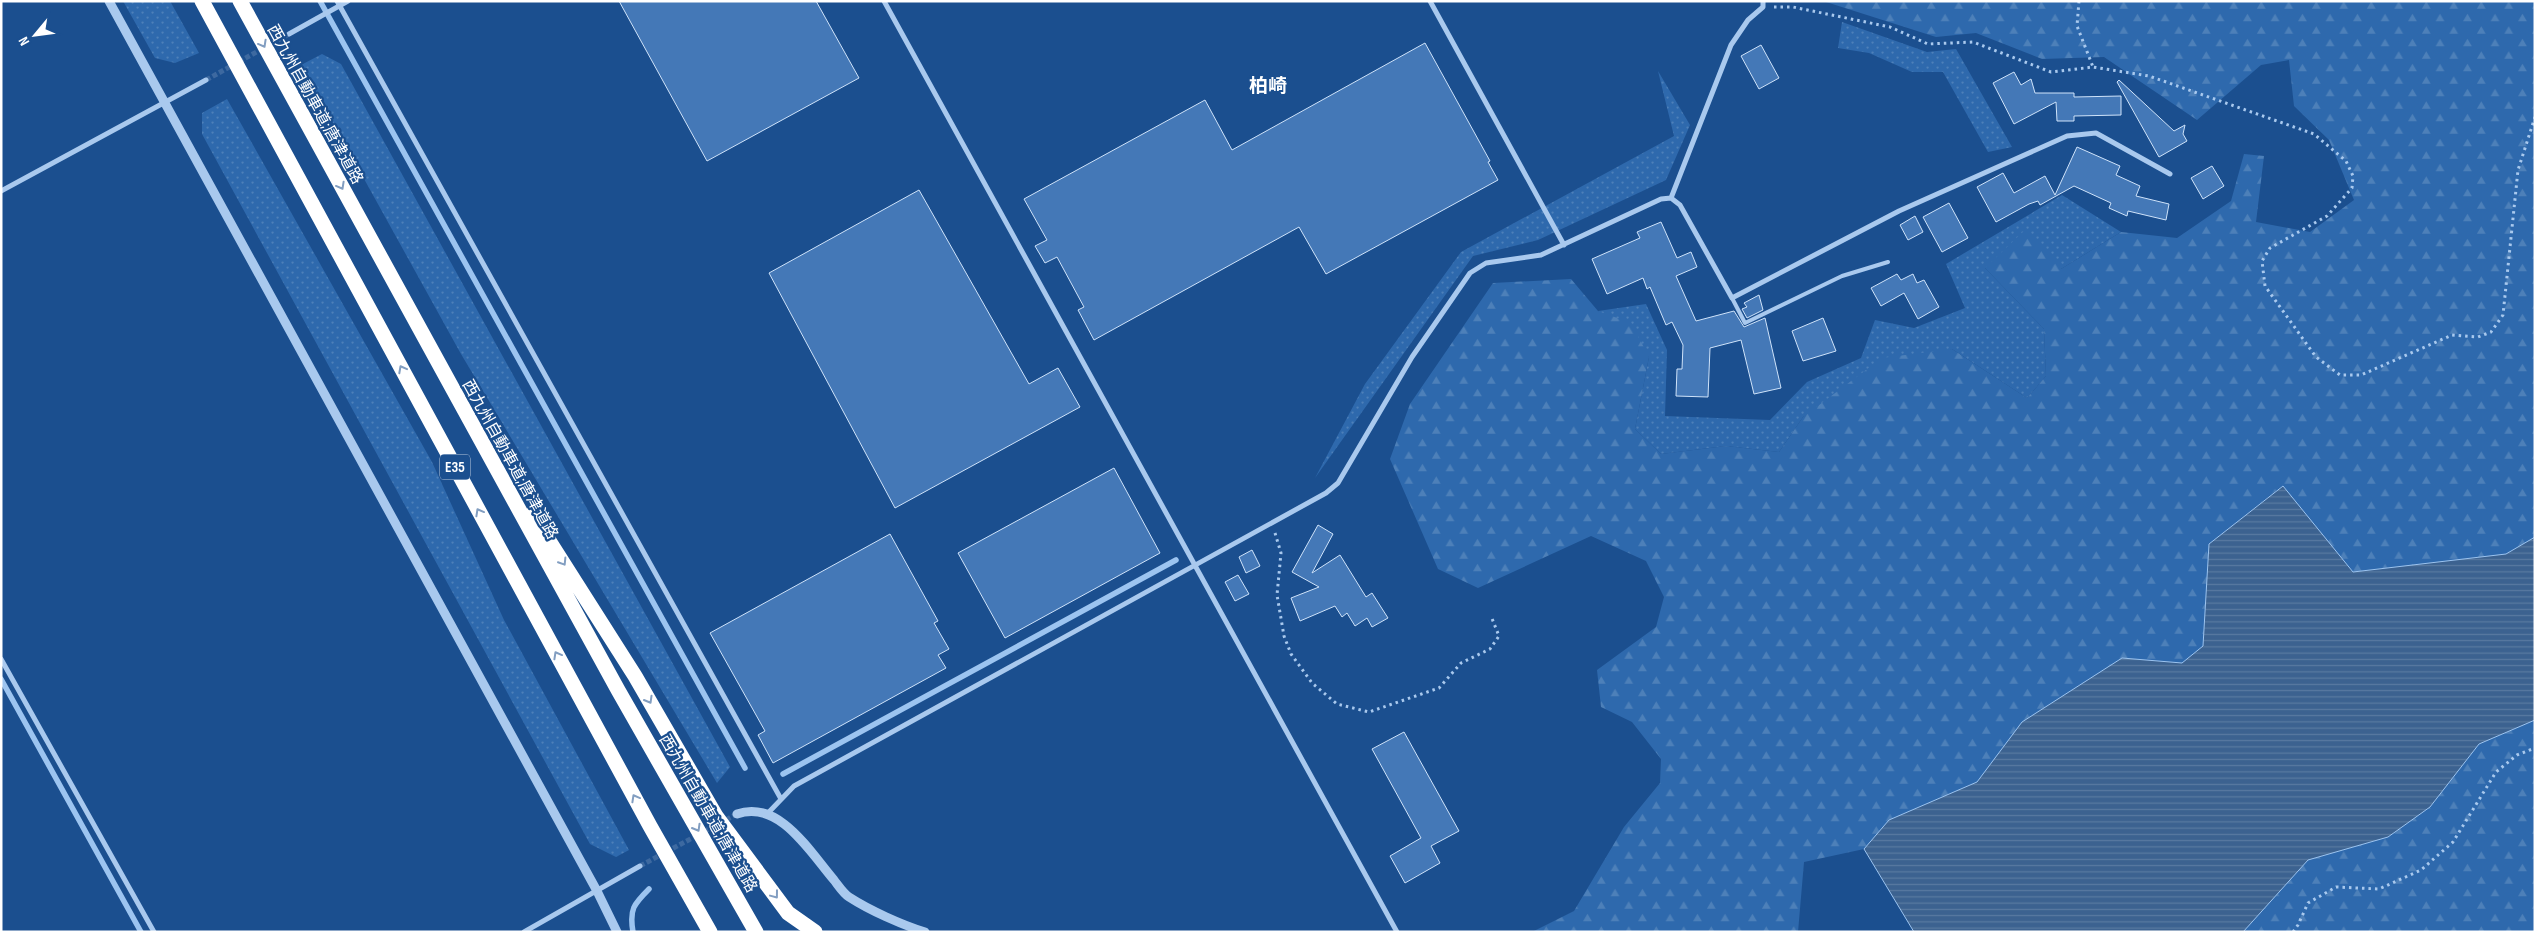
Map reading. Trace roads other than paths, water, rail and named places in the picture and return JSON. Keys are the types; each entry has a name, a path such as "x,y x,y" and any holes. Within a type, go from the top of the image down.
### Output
{"highway":[{"name":"E35","path":"202,1 650,826 710,932"},
{"name":"西九州自動車道;唐津道路","path":"240,1 618,690 756,932"},
{"path":"452,388 635,676 716,816 788,913 815,932"},
{"path":"650,826 699,932"}],"street":[{"path":"109,1 597,891 617,932"},
{"path":"289,34 338,4 348,1"},
{"path":"884,1 1397,932"},
{"path":"1430,1 1564,245"},
{"path":"338,4 780,799"},
{"path":"1671,198 1731,45 1748,20 1763,4"},
{"path":"1,191 206,80"},
{"path":"768,813 794,786 1326,493 1338,483 1412,357 1470,273 1486,263 1541,255 1661,199 1671,198 1680,205 1732,298 1900,211 2067,136 2096,134 2170,174"},
{"path":"1,659 154,932"},
{"path":"737,814 750,810 768,813 786,825 848,896 911,928 925,932"},
{"path":"524,932 640,866"}],"lane":[{"path":"1732,298 1745,323 1842,276 1888,262"}],"waterway":[{"path":"320,1 745,768"},
{"path":"783,774 1176,560"},
{"path":"1,679 141,932"},
{"path":"633,932 632,912 636,903 649,889"}],"tunnel":[{"path":"206,80 289,34"},
{"path":"640,866 737,814"}],"district":[{"name":"柏崎","path":"1268,85"}]}
